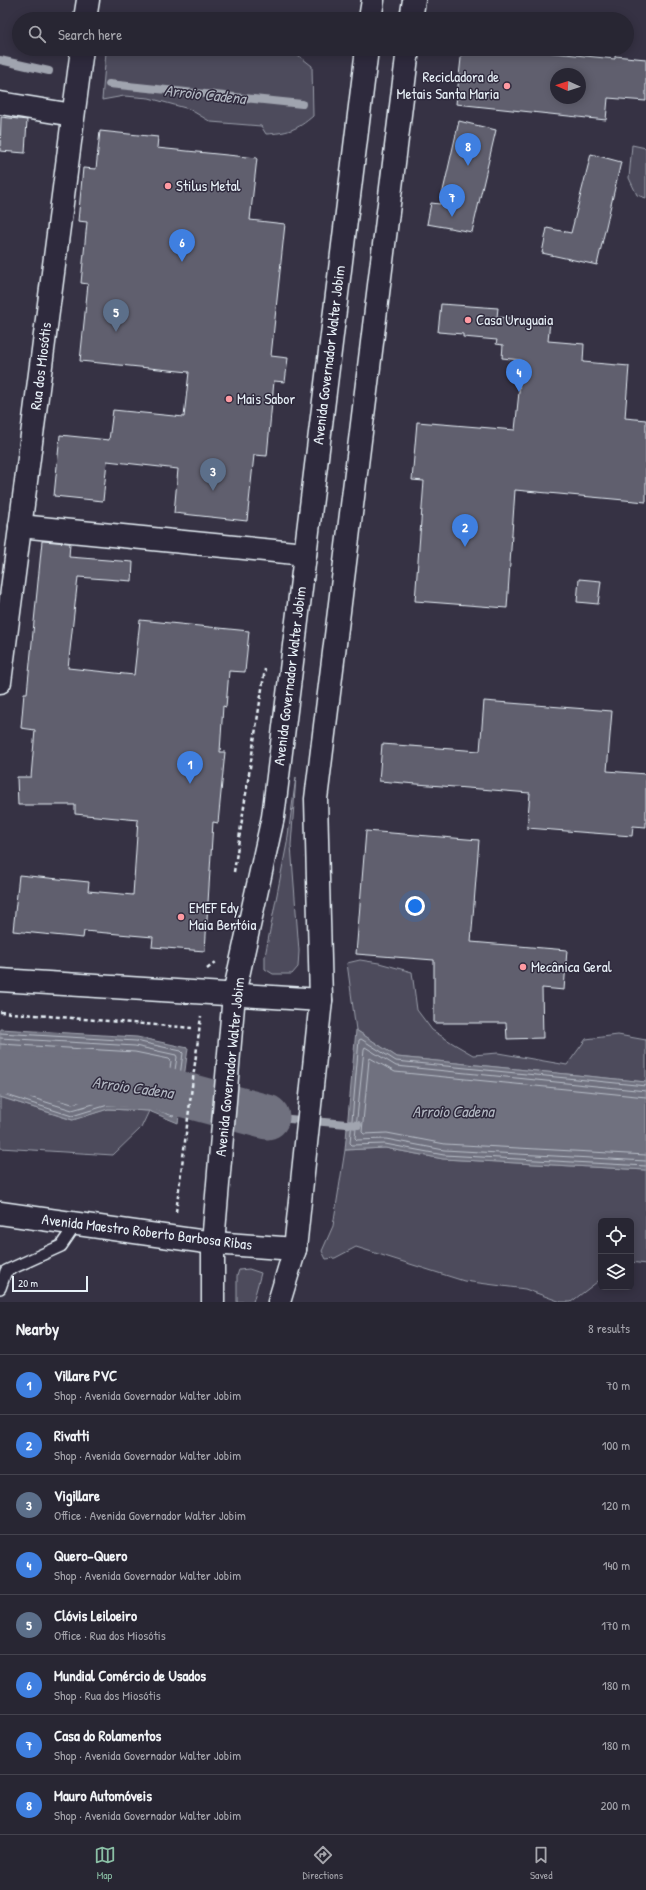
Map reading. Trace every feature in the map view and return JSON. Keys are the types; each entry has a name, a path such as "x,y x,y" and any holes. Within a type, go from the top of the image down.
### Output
{"main road":[{"path":"86,12 88,0"},
{"path":"371,12 373,0"},
{"path":"412,12 414,0"},
{"name":"Rua dos Miosótis","path":"0,682 81,56"},
{"name":"Avenida Governador Walter Jobim","path":"213,1302 213,1243 234,994 273,817 366,56"},
{"path":"279,1302 295,1250 321,1000 316,799 407,56"},
{"path":"0,104 73,115"},
{"path":"20,526 305,554"},
{"path":"0,980 321,1000"},
{"name":"Avenida Maestro Roberto Barbosa Ribas","path":"0,1213 213,1243 295,1250"}],"lane":[{"path":"0,1288 6,1271 61,1246 76,1224"}],"path":[{"path":"233,878 266,662"},
{"path":"201,971 206,970 217,961"},
{"path":"0,1012 192,1028"},
{"path":"176,1212 198,1034"}],"shaded area":[{"path":"106,56 299,56 312,66 313,116 297,128 280,133 266,134 261,126 211,122 189,109 149,98 124,96 102,100"},
{"path":"632,145 646,148 646,198 637,195 629,178"},
{"path":"296,777 291,845 299,951 298,967 292,974 273,974 265,969 265,956 287,843"},
{"path":"360,960 379,963 412,972 417,1010 432,1030 473,1055 498,1053 567,1065 586,1039 618,1035 646,1040 646,1082 397,1057 356,1030 347,963"},
{"path":"0,1097 72,1120 108,1109 149,1111 141,1128 113,1155 0,1148"},
{"path":"385,1148 443,1159 646,1170 646,1264 634,1262 634,1218 598,1218 598,1281 571,1302 561,1302 525,1289 464,1281 356,1247 335,1258 326,1259 322,1251 333,1226 345,1150"},
{"path":"249,1269 261,1273 253,1302 237,1302 237,1276 239,1270"}],"water":[{"name":"Arroio Cadena","path":"0,1029 137,1037 188,1048 178,1123 149,1111 108,1109 73,1120 0,1097"},
{"name":"Arroio Cadena","path":"356,1030 397,1057 646,1082 646,1170 443,1159 385,1148 345,1150"}],"building":[{"name":"Recicladora de Metais Santa Maria","path":"461,56 585,56 615,59 615,56 646,59 646,101 608,98 606,120 456,104"},
{"path":"1,117 27,120 25,153 0,151"},
{"path":"459,121 496,130 472,232 427,224 431,203 440,204"},
{"path":"100,131 158,137 157,148 257,158 250,220 285,224 271,356 288,358 285,382 274,381 267,456 254,455 247,521 174,513 178,469 107,461 103,501 54,496 60,435 109,440 113,410 184,417 189,372 80,361 88,284 81,283 87,222 78,221 83,168 96,169"},
{"path":"591,154 621,162 597,265 542,253 547,228 571,233"},
{"path":"441,304 498,308 497,317 550,321 548,341 584,344 583,362 629,366 625,418 646,420 646,502 515,490 507,608 415,601 424,481 412,480 417,422 515,430 519,392 521,360 502,358 503,345 496,344 497,340 463,337 463,334 438,332"},
{"path":"42,541 70,543 69,557 133,562 132,581 78,577 68,668 134,675 140,620 249,631 245,672 229,671 226,707 223,706 220,752 225,752 218,823 213,822 205,951 152,947 153,937 84,931 83,938 13,931 19,875 89,882 88,891 133,895 138,820 75,814 75,805 18,805 17,777 31,777 35,730 21,728 24,693 27,693"},
{"path":"579,579 601,581 598,604 577,602"},
{"path":"484,701 612,711 607,771 646,774 646,827 633,826 632,836 527,828 530,793 379,781 382,744 480,751"},
{"path":"366,831 479,840 471,942 567,950 564,990 542,988 543,1038 507,1039 506,1023 434,1023 434,960 356,954"}],"waterway":[{"name":"Arroio Cadena","path":"0,60 49,71"},
{"name":"Arroio Cadena","path":"109,84 302,104"},
{"name":"Arroio Cadena","path":"0,1072 155,1087 267,1117"},
{"name":"Arroio Cadena","path":"267,1117 358,1125"}],"place":[{"name":"Recicladora de Metais Santa Maria","path":"507,86"},
{"name":"Mauro Automóveis","path":"468,166"},
{"name":"Stilus Metal","path":"168,186"},
{"name":"Casa do Rolamentos","path":"452,217"},
{"name":"Mundial Comércio de Usados","path":"182,262"},
{"name":"Casa Uruguaia","path":"468,320"},
{"name":"Clóvis Leiloeiro","path":"116,332"},
{"name":"Quero-Quero","path":"519,392"},
{"name":"Mais Sabor","path":"229,399"},
{"name":"Vigillare","path":"213,491"},
{"name":"Rivatti","path":"465,547"},
{"name":"Villare PVC","path":"190,784"},
{"name":"EMEF Edy Maia Bertóia","path":"181,917"},
{"name":"Mecânica Geral","path":"523,967"}]}
